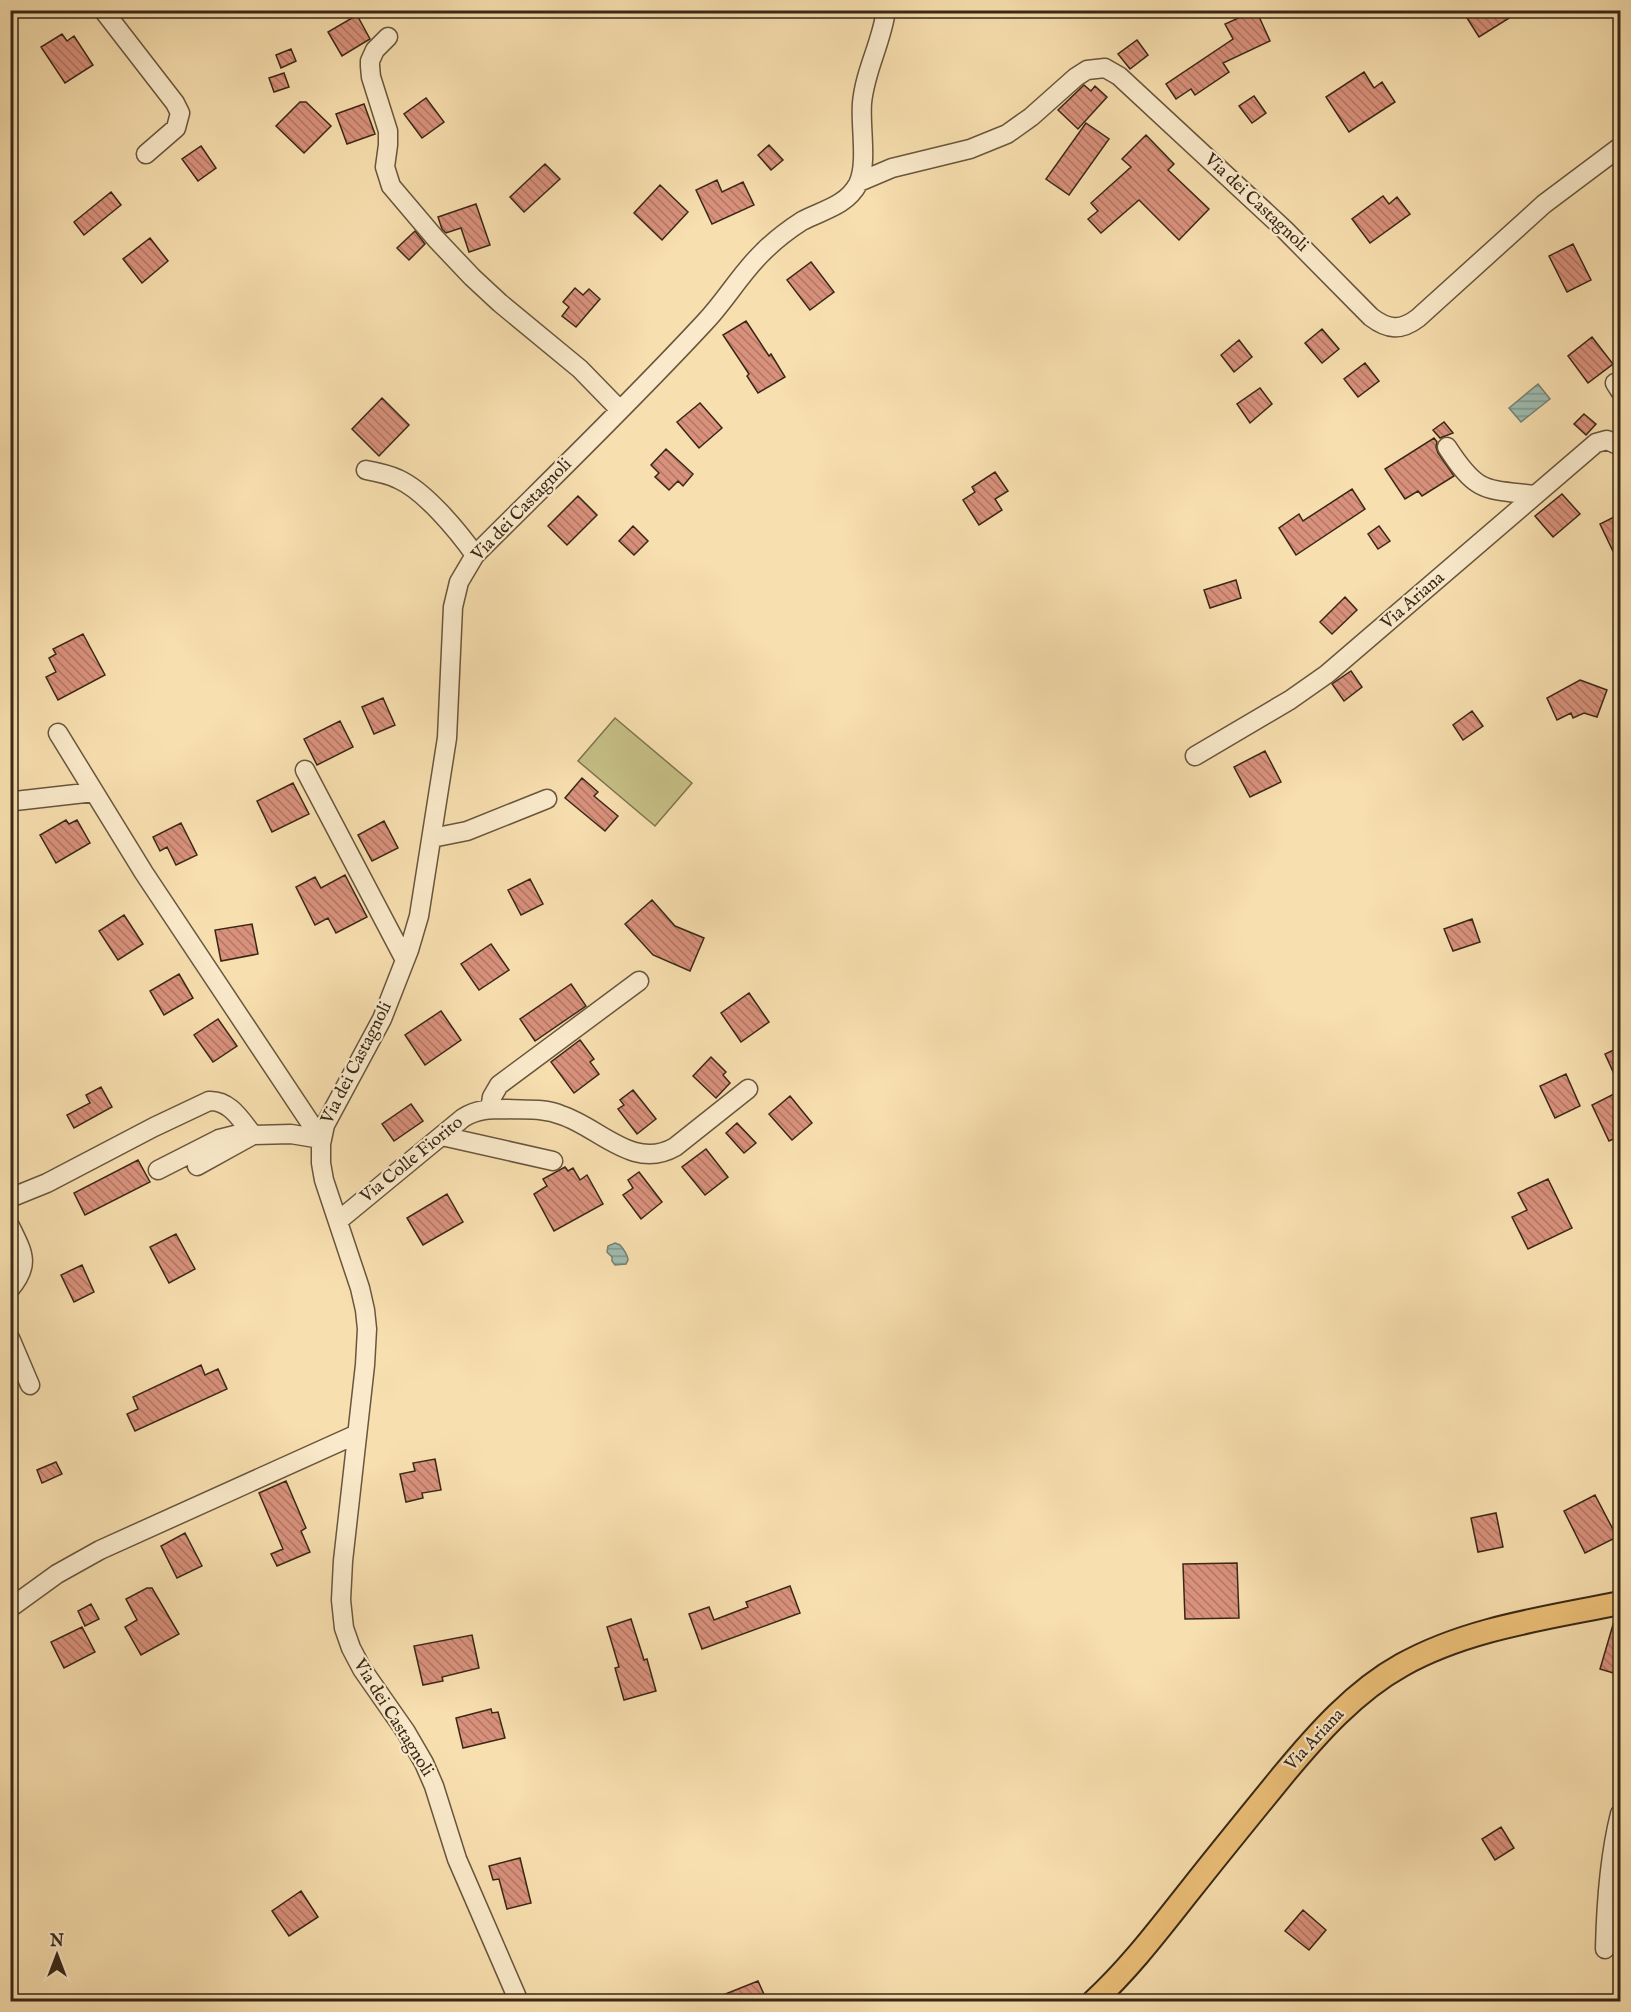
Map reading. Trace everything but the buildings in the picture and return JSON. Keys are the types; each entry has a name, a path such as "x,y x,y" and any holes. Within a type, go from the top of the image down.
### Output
{"main road":[{"name":"Via Ariana","path":"1093,2001 1135,1959 1245,1820 1308,1746 1340,1712 1376,1682 1411,1660 1458,1641 1528,1622 1620,1603"}],"street":[{"path":"103,10 176,103 180,112 176,128 146,154"},
{"path":"859,182 862,163 864,89 884,24 886,10"},
{"path":"387,36 375,50 370,66 371,77 388,131 385,167 391,186 446,250 477,281 580,369 619,409"},
{"name":"Via dei Castagnoli","path":"519,2001 457,1859 436,1792 424,1763 362,1669 344,1628 341,1600 342,1573 366,1356 367,1320 360,1288 323,1173 321,1139 330,1114 375,1034 405,960 419,916 448,730 453,608 459,582 475,555 707,320 764,251 791,228 843,201 859,182 892,168 958,152 997,138 1023,123 1081,73 1093,68 1105,68 1119,76 1285,230 1371,317 1382,325 1393,328 1406,326 1418,318 1544,204 1620,147"},
{"name":"Via Ariana","path":"1195,756 1320,680 1596,443 1607,440 1620,446"},
{"path":"1447,447 1465,474 1481,486 1497,491 1535,495"},
{"path":"366,470 388,474 409,486 453,526 475,555"},
{"path":"58,733 144,873 321,1139"},
{"path":"305,770 405,960"},
{"path":"15,801 94,792"},
{"path":"432,838 467,831 547,799"},
{"path":"490,1109 492,1097 499,1085 639,981"},
{"name":"Via Colle Fiorito","path":"338,1221 470,1113 490,1109 539,1110 559,1113 624,1149 651,1154 664,1153 675,1147 748,1089"},
{"path":"10,1198 47,1183 209,1101 217,1100 224,1103 253,1135"},
{"path":"158,1170 228,1136 291,1134 321,1139"},
{"path":"197,1166 253,1135"},
{"path":"442,1136 553,1161"},
{"path":"10,1226 21,1250 24,1264 20,1277 10,1289"},
{"path":"10,1338 30,1385"},
{"path":"10,1608 57,1574 100,1550 357,1434"},
{"path":"1605,1949 1611,1863 1620,1814"}],"shaded area":[{"path":"615,718 692,783 655,826 578,761"}],"water":[{"path":"1538,384 1550,399 1521,422 1509,408"},
{"path":"615,1243 620,1245 626,1254 628,1260 626,1264 615,1265 607,1252 608,1246"}]}
